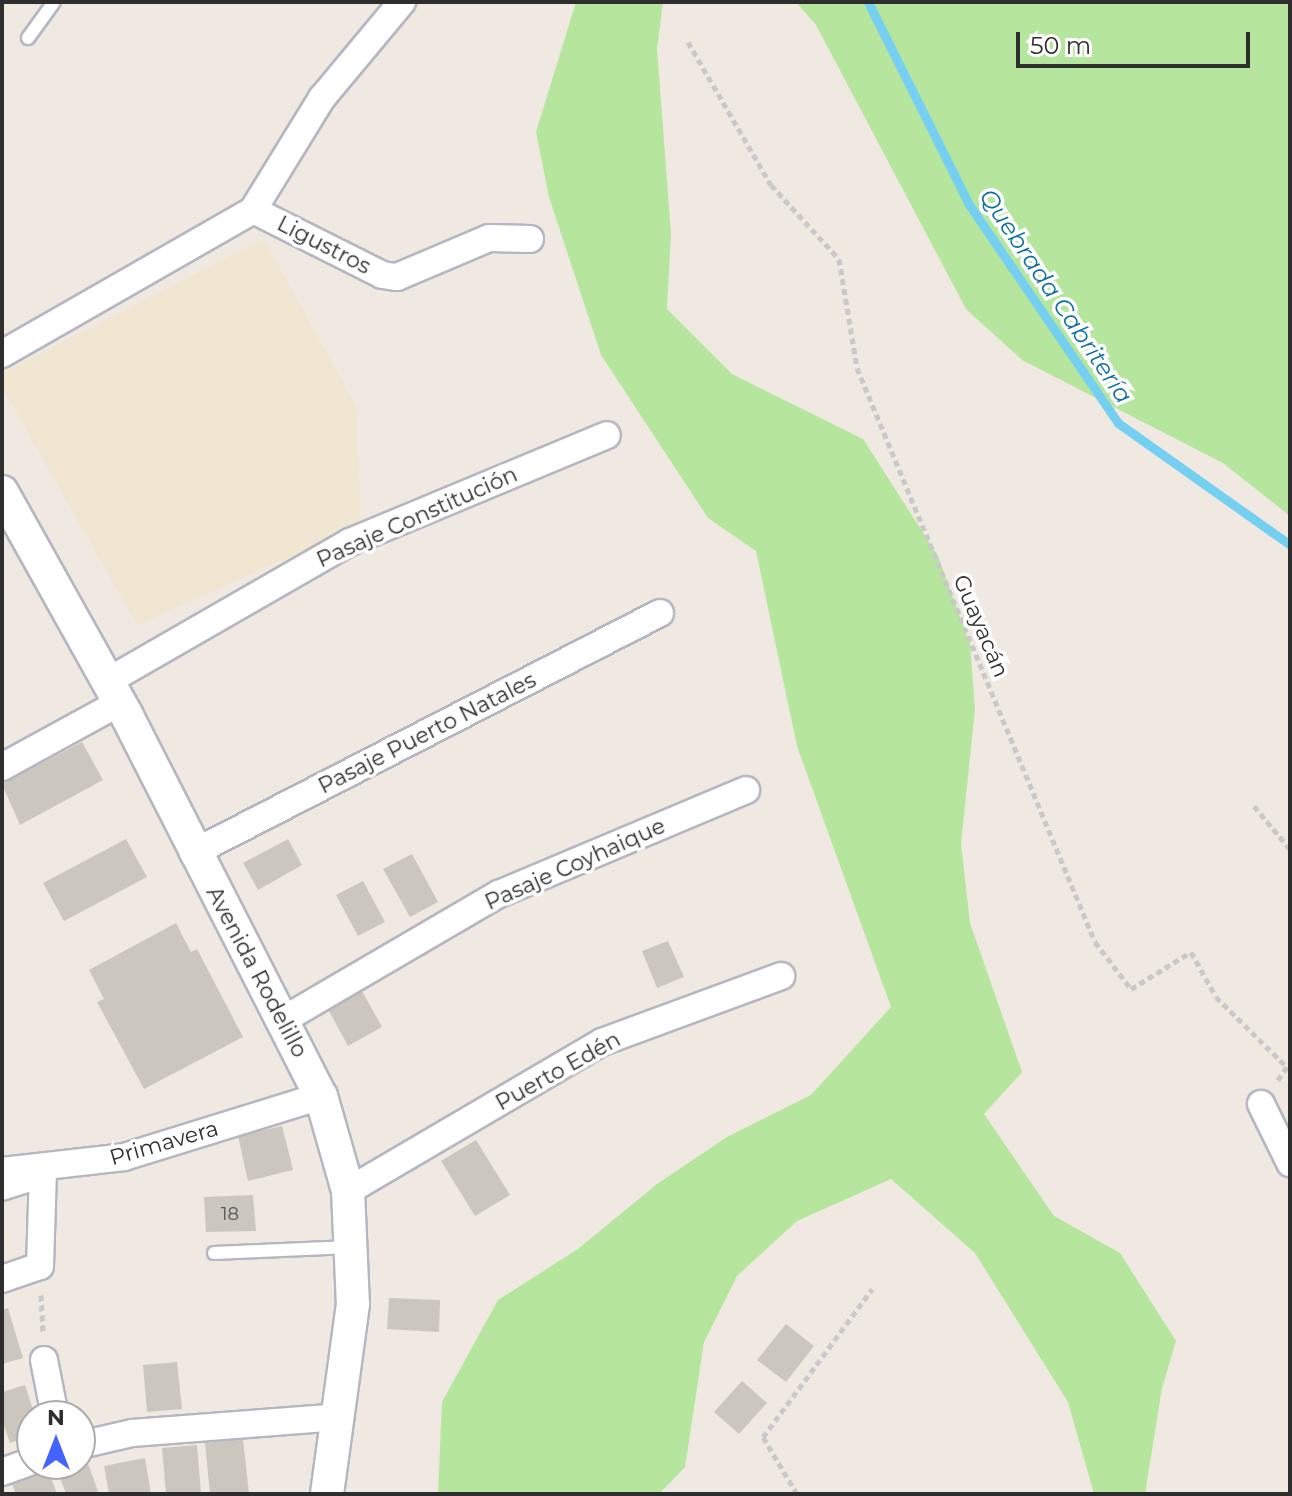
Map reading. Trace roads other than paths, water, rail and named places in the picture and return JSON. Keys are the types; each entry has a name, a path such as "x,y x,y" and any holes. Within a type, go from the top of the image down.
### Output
{"street":[{"name":"Ligustros","path":"2,354 253,210 322,98 402,2"},
{"name":"Ligustros","path":"253,210 382,275 397,277 489,238 530,239"},
{"name":"Pasaje Constitución","path":"2,767 113,692 350,542 607,435"},
{"name":"Avenida Rodelillo","path":"2,492 113,692 193,853 321,1096 348,1191 353,1304 327,1494"},
{"name":"Pasaje Puerto Natales","path":"193,853 660,613"},
{"name":"Pasaje Coyhaique","path":"283,1020 499,894 746,790"},
{"name":"Puerto Edén","path":"348,1191 602,1042 781,976"},
{"name":"Primavera","path":"2,1171 43,1173 124,1157 321,1096"},
{"path":"1261,1104 1290,1163"},
{"path":"2,1191 43,1173 40,1266 2,1279"},
{"path":"44,1360 52,1400"},
{"path":"96,1441 132,1433 338,1417"}],"lane":[{"path":"28,38 54,2"},
{"path":"214,1253 350,1247"}],"waterway":[{"name":"Quebrada Cabritería","path":"868,2 968,203 1118,423 1290,545"}]}
